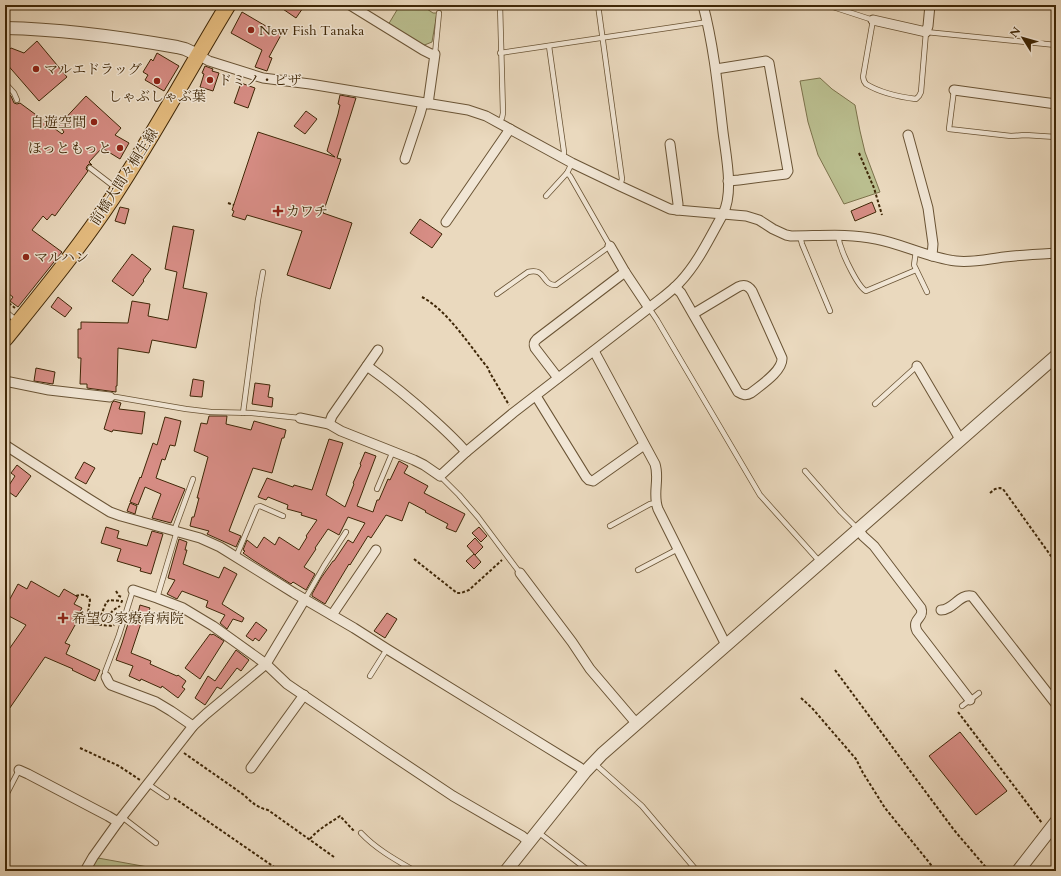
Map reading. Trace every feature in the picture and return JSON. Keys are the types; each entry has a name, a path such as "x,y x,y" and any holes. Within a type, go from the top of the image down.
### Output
{"main road":[{"name":"前橋大間々桐生線","path":"5,339 19,316 74,253 118,190 156,129 228,5"}],"street":[{"path":"350,5 423,50 431,54 435,54 426,103 420,114 405,159"},
{"path":"300,418 329,424 341,431 393,451 424,465 440,476 466,452 514,413 675,287 689,271 723,214 728,201 728,181 716,69 708,22 703,5"},
{"path":"873,20 926,32 930,5"},
{"path":"5,28 53,30 116,37 178,47 216,63 263,78 310,84 474,112 499,122 572,163 670,209 746,216 754,218 786,235 838,235 874,238 932,256 954,261 1056,253"},
{"path":"716,69 766,61 769,63 788,170 786,174 728,181"},
{"path":"954,90 1056,104"},
{"path":"446,222 510,128"},
{"path":"908,135 928,208 933,244 932,256"},
{"path":"670,144 678,204 677,210"},
{"path":"610,246 649,308"},
{"path":"558,378 535,348 533,344 534,342 625,272"},
{"path":"675,287 681,293 693,314 738,392 742,395 751,393 780,367 782,358 752,291 746,285 738,287 693,314"},
{"path":"329,424 332,416 378,350"},
{"path":"594,351 655,464 657,470 656,503 726,645"},
{"path":"510,868 537,831 589,768 610,747 1056,356"},
{"path":"367,366 398,388 417,404 466,452"},
{"path":"917,366 960,440"},
{"path":"5,381 50,390 110,397"},
{"path":"536,396 589,480 593,481 644,446"},
{"path":"5,444 69,487 110,512 207,541 220,548 579,767 589,768"},
{"path":"858,529 874,546 921,608 921,614 914,626 970,700"},
{"path":"332,615 376,550"},
{"path":"520,573 572,642 590,669 636,723"},
{"path":"133,590 183,608 213,626 266,664 287,684 436,785 522,836 529,842"},
{"path":"941,610 948,608 965,596 972,596 1056,704"},
{"path":"85,871 93,857 120,820 193,726 266,664 305,599"},
{"path":"106,677 111,685 156,702 193,726"},
{"path":"251,768 304,695"},
{"path":"19,770 108,816 120,820"},
{"path":"1018,871 1056,822"}],"lane":[{"path":"499,122 503,113 500,53 500,5"},
{"path":"598,5 622,179 620,186"},
{"path":"828,5 873,20 863,77 866,84 890,93 916,99 921,92 926,32 1056,45"},
{"path":"435,54 439,13"},
{"path":"500,53 708,22"},
{"path":"549,46 564,152 562,158"},
{"path":"5,82 14,93 17,100"},
{"path":"954,90 949,129 1012,136 1056,137"},
{"path":"546,196 567,172 572,163"},
{"path":"90,168 118,190"},
{"path":"498,294 533,270 538,271 548,283 556,285 610,246 567,172"},
{"path":"838,235 840,246 856,280 862,289 866,291 916,270"},
{"path":"800,236 830,311"},
{"path":"916,251 914,265 927,292"},
{"path":"243,413 263,272"},
{"path":"649,308 760,495 820,562"},
{"path":"5,312 19,316"},
{"path":"875,404 917,366"},
{"path":"110,397 211,412 300,418"},
{"path":"377,489 393,451"},
{"path":"805,471 858,529"},
{"path":"440,476 478,516 520,573"},
{"path":"158,598 176,531 193,479"},
{"path":"610,526 650,504 656,503"},
{"path":"236,557 256,507 260,506 283,516"},
{"path":"305,599 346,532"},
{"path":"638,570 678,549"},
{"path":"106,677 106,672 133,590"},
{"path":"370,676 387,649"},
{"path":"962,706 979,693"},
{"path":"589,768 642,806 698,871"},
{"path":"5,797 19,770"},
{"path":"148,784 167,797"},
{"path":"120,820 156,843"},
{"path":"537,831 589,871"},
{"path":"361,833 380,850 415,871"}],"path":[{"path":"859,153 874,188 882,216"},
{"path":"228,203 234,205"},
{"path":"422,297 438,308 452,323 488,368 490,374 514,413"},
{"path":"5,300 19,316"},
{"path":"990,493 995,489 1003,489 1056,563"},
{"path":"414,559 457,592 462,593 469,590 507,555"},
{"path":"76,596 82,594 88,597 90,604 87,622 97,625 113,626 115,624 115,620 110,616 111,613 119,607 122,601 109,600 97,625"},
{"path":"835,670 954,830 989,871"},
{"path":"801,698 812,708 856,759 885,808 936,871"},
{"path":"962,706 957,712 1044,826"},
{"path":"80,748 119,766 148,784"},
{"path":"176,748 244,795 250,801 261,808 268,810 334,857"},
{"path":"167,797 173,797 280,871"},
{"path":"310,839 318,831 340,816 356,832 361,833"}],"green space":[{"path":"400,5 421,5 433,13 437,13 432,42 422,46 388,25"},
{"path":"820,78 832,89 855,105 865,152 880,192 844,204 818,155 808,122 800,81"},
{"path":"98,858 170,871 90,871"}],"building":[{"path":"277,5 305,5 296,18"},
{"path":"242,12 281,35 269,57 272,58 267,71 255,67 262,50 231,33"},
{"name":"マルエドラッグ","path":"37,41 67,77 39,101 5,62 5,53 11,48 24,53"},
{"path":"157,53 179,66 164,91 145,80 148,75 143,72 151,59 153,61"},
{"name":"ドミノ・ピザ","path":"205,66 213,69 212,71 219,73 213,91 200,87 204,74 202,73"},
{"path":"241,83 255,88 248,108 234,103"},
{"path":"8,94 11,96 14,103 20,103 62,134 64,132 59,125 86,96 121,128 115,135 129,143 120,159 102,148 89,162 92,165 89,164 87,166 86,169 88,171 55,216 52,214 47,220 43,216 32,230 62,252 18,307 10,301 13,297 5,291 5,99"},
{"name":"カワチ","path":"340,95 356,98 337,158 341,159 323,213 352,223 330,289 287,275 302,231 247,215 245,220 232,216 234,211 232,210 258,132 335,157 327,151 338,114"},
{"path":"306,111 317,119 305,134 294,126"},
{"path":"872,202 876,212 855,221 851,211"},
{"path":"120,207 129,209 125,224 115,221"},
{"path":"420,219 442,234 432,248 410,233"},
{"path":"173,226 194,230 183,288 207,293 196,348 152,340 149,353 118,348 116,392 87,388 87,384 80,384 81,358 78,358 78,329 81,329 81,322 128,323 132,301 150,304 148,316 168,320 177,272 165,269"},
{"path":"132,254 151,269 133,296 112,281"},
{"path":"58,297 72,308 65,317 51,307"},
{"path":"36,368 55,372 53,384 34,381"},
{"path":"193,379 204,381 202,397 190,396"},
{"path":"255,383 270,385 268,397 273,398 272,407 252,404"},
{"path":"114,401 121,403 119,409 145,412 142,434 113,430 112,432 104,429 112,403"},
{"path":"209,416 227,416 226,424 251,430 254,421 286,430 284,438 282,438 272,473 253,468 229,531 241,536 236,547 207,534 209,531 190,526 199,498 197,498 208,457 194,451 201,423 207,424"},
{"path":"165,417 181,421 175,446 170,445 165,460 162,459 156,478 185,489 171,523 152,518 161,494 145,487 138,505 130,502 140,477 141,478 153,443 157,445"},
{"path":"329,439 343,443 326,495 345,507 365,452 376,456 357,506 373,512 377,500 379,500 388,479 390,480 399,461 408,466 404,473 428,486 424,493 465,514 456,532 446,528 448,524 409,502 402,521 386,515 371,538 368,536 325,604 312,596 312,594 321,578 348,540 353,543 365,523 348,517 339,535 328,529 304,567 315,574 306,590 293,582 291,584 253,560 243,553 245,551 243,550 247,540 257,548 264,537 275,545 279,537 299,550 307,537 306,536 317,520 301,515 302,513 287,509 288,505 268,497 266,500 258,497 267,478 293,487 294,485 312,490"},
{"path":"84,462 95,468 86,484 75,478"},
{"path":"17,465 31,476 16,497 6,490 15,476 11,473"},
{"path":"130,503 137,506 135,514 127,511"},
{"path":"106,527 119,531 117,538 147,546 152,531 163,534 151,574 140,571 141,568 117,561 121,549 101,543"},
{"path":"479,527 487,536 481,542 472,533"},
{"path":"475,538 483,547 475,555 467,546"},
{"path":"179,539 187,542 185,550 187,550 183,564 219,578 224,567 237,574 222,604 244,618 242,622 233,619 227,629 220,623 225,615 206,607 208,601 182,591 177,599 167,594 175,580 168,578"},
{"path":"474,554 481,562 474,569 466,561"},
{"path":"31,581 59,597 64,589 78,597 74,604 82,608 77,617 79,618 65,643 70,645 66,654 100,670 95,681 72,670 73,669 45,657 5,715 5,655 26,625 5,614 5,608 18,584 27,589"},
{"path":"140,605 150,608 146,618 143,617 131,653 151,661 150,664 177,676 178,675 186,681 182,687 185,689 178,698 162,686 161,688 141,679 140,681 129,676 133,666 116,660 132,611 138,613"},
{"path":"387,613 397,619 385,638 374,631"},
{"path":"256,622 267,630 259,641 255,638 253,641 246,636"},
{"path":"210,634 213,634 224,641 200,679 185,668"},
{"path":"236,650 249,660 241,671 237,668 221,689 217,687 205,705 195,698 208,676 215,681"},
{"path":"960,732 1007,791 976,815 929,756"}],"place":[{"name":"New Fish Tanaka","path":"251,30"},
{"name":"マルエドラッグ","path":"36,69"},
{"name":"ドミノ・ピザ","path":"210,80"},
{"name":"しゃぶしゃぶ葉","path":"157,81"},
{"name":"自遊空間","path":"94,122"},
{"name":"ほっともっと","path":"120,148"},
{"name":"カワチ","path":"278,211"},
{"name":"マルハン","path":"26,257"},
{"name":"希望の家療育病院","path":"63,618"}]}
